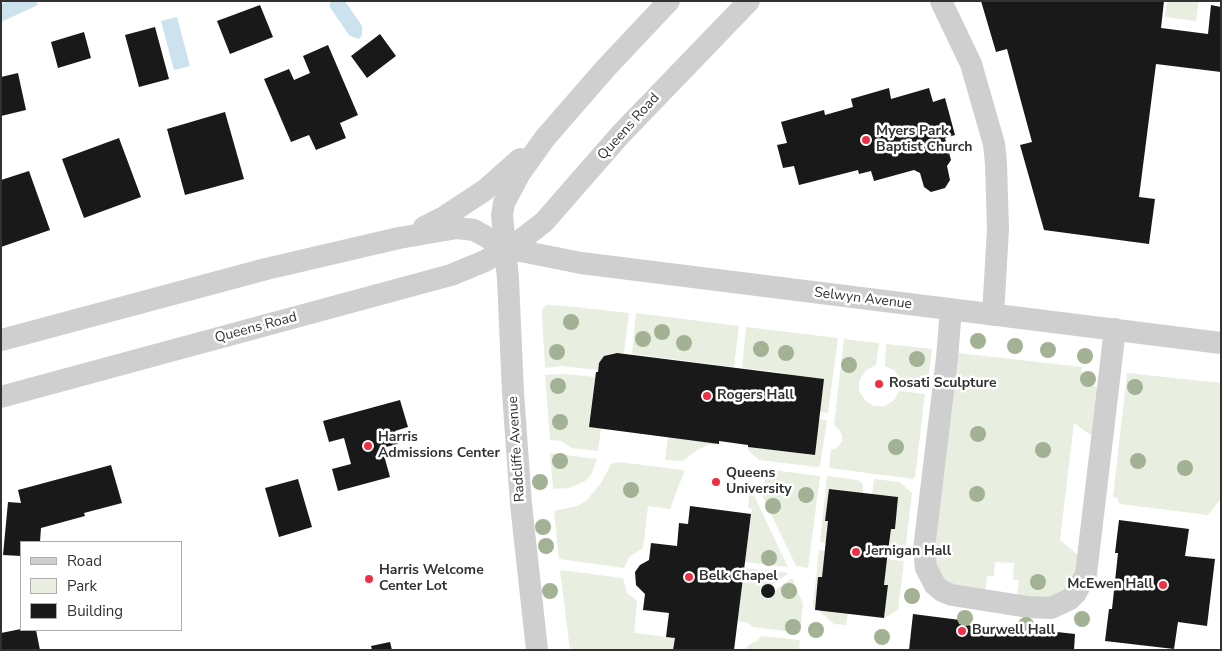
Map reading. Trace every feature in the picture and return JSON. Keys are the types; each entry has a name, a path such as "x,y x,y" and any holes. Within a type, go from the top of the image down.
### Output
{"street":[{"path":"506,248 502,215 504,203 520,173 545,138 605,68 670,1"},
{"name":"Queens Road","path":"1,397 451,275 485,261 522,240 544,222 620,135 749,1"},
{"path":"941,1 971,64 994,144 998,228 993,315"},
{"path":"399,238 430,224 467,203 497,180 545,138"},
{"path":"1,340 266,269 448,228 470,229 506,248"},
{"name":"Selwyn Avenue","path":"506,248 591,264 1221,343"},
{"name":"Radcliffe Avenue","path":"506,248 521,504 537,650"},
{"path":"951,309 947,358 924,549 926,568 935,585 942,591 952,595 1028,608 1051,608 1070,599 1076,593 1086,574 1115,330"}],"green space":[{"path":"1167,1 1199,1 1196,21 1165,17"},
{"path":"546,305 629,313 624,353 613,353 604,356 599,363 598,370 561,366 545,368 542,310"},
{"path":"636,313 739,326 734,367 632,354"},
{"path":"746,327 838,338 828,413 820,412 784,373 742,368"},
{"path":"844,339 879,343 876,365 866,370 859,381 859,391 866,401 874,406 885,406 894,400 899,391 925,394 915,477 913,479 830,468 831,450 837,448 842,441 840,431 834,425"},
{"path":"886,344 932,349 927,388 900,385 895,371 885,366"},
{"path":"958,353 1082,367 1081,383 1098,387 1092,434 1089,434 1074,423 1060,540 1078,555 1077,568 1066,591 1048,599 1017,596 1019,580 1013,580 1014,563 995,562 994,576 987,576 985,593 946,582 934,565 934,548"},
{"path":"1127,373 1221,383 1221,499 1208,515 1120,504 1117,498 1113,497"},
{"path":"564,374 595,377 589,427 601,428 598,451 572,448 561,441 550,440 545,375"},
{"path":"819,419 827,420 820,466 759,460 748,450 748,447 814,455"},
{"path":"668,437 719,444 708,445 697,450 683,461 665,460"},
{"path":"550,453 597,459 591,475 585,481 569,488 553,489"},
{"path":"619,462 683,470 684,472 670,509 648,506 643,548 629,557 624,568 559,559 554,511 577,506 586,501 601,483 611,464"},
{"path":"765,469 820,476 808,568 796,566 759,489 765,481"},
{"path":"828,476 857,480 862,483 863,493 829,489 825,521 828,521 826,543 820,542"},
{"path":"874,479 899,482 912,493 905,552 889,550 891,529 895,529 898,497 872,494"},
{"path":"753,493 788,567 745,562 752,509 748,508 749,495"},
{"path":"819,550 825,551 822,577 818,577 815,608 813,606"},
{"path":"887,559 904,561 898,610 884,618 888,586 884,585"},
{"path":"744,568 789,573 772,585 766,584 761,587 760,592 763,597 769,599 774,595 775,590 792,578 803,604 800,633 753,627 748,623 737,621"},
{"path":"560,570 623,578 627,593 637,601 634,633 675,638 673,650 570,650"},
{"path":"818,610 848,613 846,625 834,624"},
{"path":"761,636 800,640 799,650 744,650"}],"water":[{"path":"7,1 36,1 38,5 1,22 1,4"},
{"path":"331,1 345,1 362,26 360,38 349,35 329,6"},
{"path":"177,17 190,66 174,70 161,21"}],"building":[{"path":"981,1 1164,1 1161,28 1208,34 1211,5 1221,7 1221,72 1156,64 1139,197 1155,199 1149,244 1044,230 1020,145 1032,142 1007,49 996,52"},
{"path":"260,5 273,37 230,54 217,21"},
{"path":"155,27 169,79 139,87 125,35"},
{"path":"84,32 91,58 58,68 51,42"},
{"path":"380,34 396,56 367,78 351,56"},
{"path":"328,45 358,115 340,123 346,138 316,150 309,135 291,142 264,79 289,69 294,80 310,73 303,56"},
{"path":"18,73 26,110 1,116 1,77"},
{"name":"Myers Park Baptist Church","path":"889,88 891,99 929,88 933,102 945,98 955,135 945,138 951,160 947,166 950,180 945,188 931,192 924,187 920,173 914,170 874,181 871,171 859,174 858,170 799,185 794,166 783,168 777,145 787,143 781,122 824,110 825,115 853,107 851,99"},
{"path":"225,112 244,179 185,195 167,129"},
{"path":"119,138 141,197 84,218 62,159"},
{"path":"29,171 50,230 1,247 1,180"},
{"name":"Rogers Hall","path":"617,353 824,379 815,455 748,447 748,445 719,441 719,444 589,427 596,372 598,372 599,363 604,356"},
{"name":"Harris Admissions Center","path":"400,400 408,427 395,431 398,444 382,448 390,477 338,491 332,469 351,464 344,438 329,442 323,421"},
{"path":"111,465 122,503 84,513 85,516 41,528 40,541 20,541 20,556 3,555 8,502 21,503 18,490"},
{"path":"298,479 312,527 279,537 265,488"},
{"name":"Jernigan Hall","path":"829,489 898,497 895,529 891,529 887,559 884,585 888,585 884,618 815,610 818,577 822,577 828,521 825,521"},
{"name":"Belk Chapel","path":"690,506 751,514 734,650 673,650 675,638 666,637 669,613 643,610 645,594 636,585 635,572 640,565 649,560 651,543 677,546 679,523 688,524"},
{"name":"McEwen Hall","path":"1119,520 1189,529 1185,556 1215,559 1207,626 1178,622 1174,649 1105,641 1109,609 1112,609 1118,553 1115,553"},
{"path":"765,584 771,584 775,591 771,598 765,598 761,594 761,588"},
{"name":"Burwell Hall","path":"913,614 960,620 959,624 1029,633 1030,629 1075,634 1074,650 909,650"},
{"path":"20,629 20,631 36,631 40,650 1,650 1,633"},
{"path":"390,642 392,650 372,650 371,646"}],"place":[{"name":"Myers Park Baptist Church","path":"866,140"},
{"name":"Rosati Sculpture","path":"879,384"},
{"name":"Rogers Hall","path":"707,396"},
{"name":"Harris Admissions Center","path":"368,446"},
{"name":"Queens University","path":"716,482"},
{"name":"Jernigan Hall","path":"856,552"},
{"name":"Belk Chapel","path":"689,577"},
{"name":"Harris Welcome Center Lot","path":"369,579"},
{"name":"McEwen Hall","path":"1163,585"},
{"name":"Burwell Hall","path":"962,631"}]}
